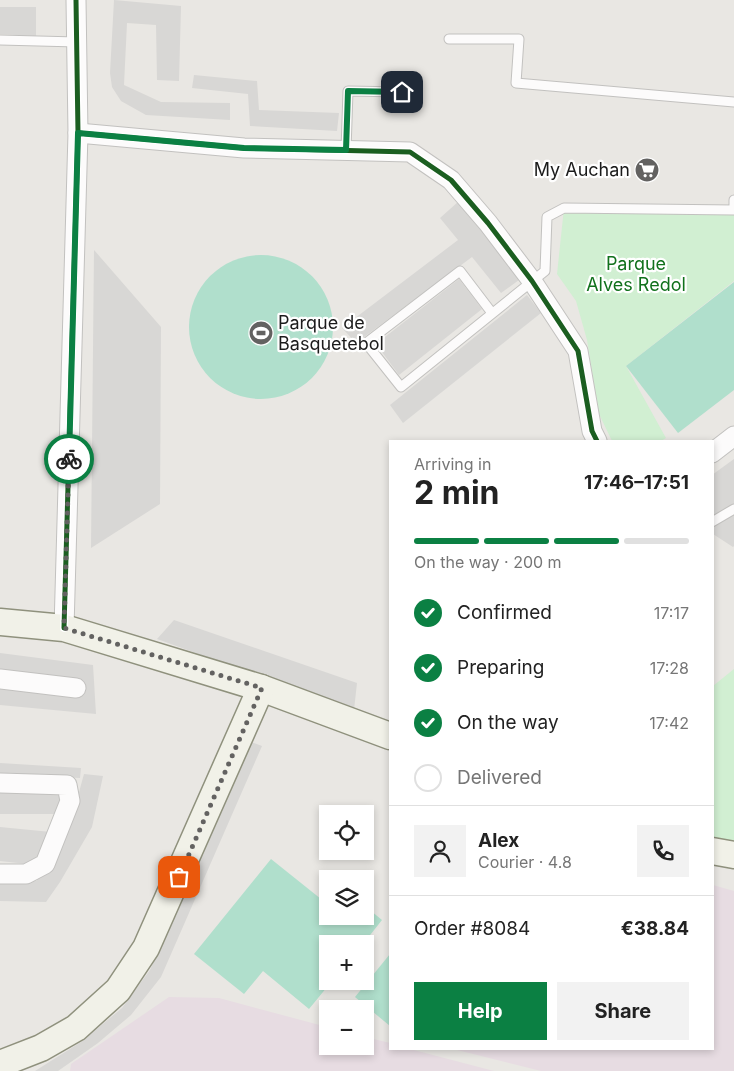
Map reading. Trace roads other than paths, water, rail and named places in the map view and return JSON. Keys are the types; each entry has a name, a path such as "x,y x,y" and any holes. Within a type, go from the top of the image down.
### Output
{"main road":[{"path":"0,622 64,628 262,688 386,730"},
{"path":"0,1064 41,1048 76,1028 118,990 146,948 262,688"},
{"path":"714,851 734,855"}],"street":[{"path":"64,628 78,133 76,0"},
{"path":"78,133 244,148 410,152 451,180 488,223 532,281 578,351 592,431 596,440"},
{"path":"714,451 734,436"},
{"path":"0,679 76,688"},
{"path":"0,782 67,785 70,801 45,864 26,874 0,874"}],"lane":[{"path":"449,39 519,39 516,83 734,102"},
{"path":"0,40 77,42"},
{"path":"346,150 348,91 402,92"},
{"path":"492,313 460,271 366,344 401,387 545,271 547,217 564,208 734,210 734,200"},
{"path":"714,521 734,509"}],"place":[{"name":"My Auchan","path":"647,170"},
{"name":"Parque de Basquetebol","path":"261,333"}],"park label":[{"name":"Parque Alves Redol","path":"636,274"}]}
